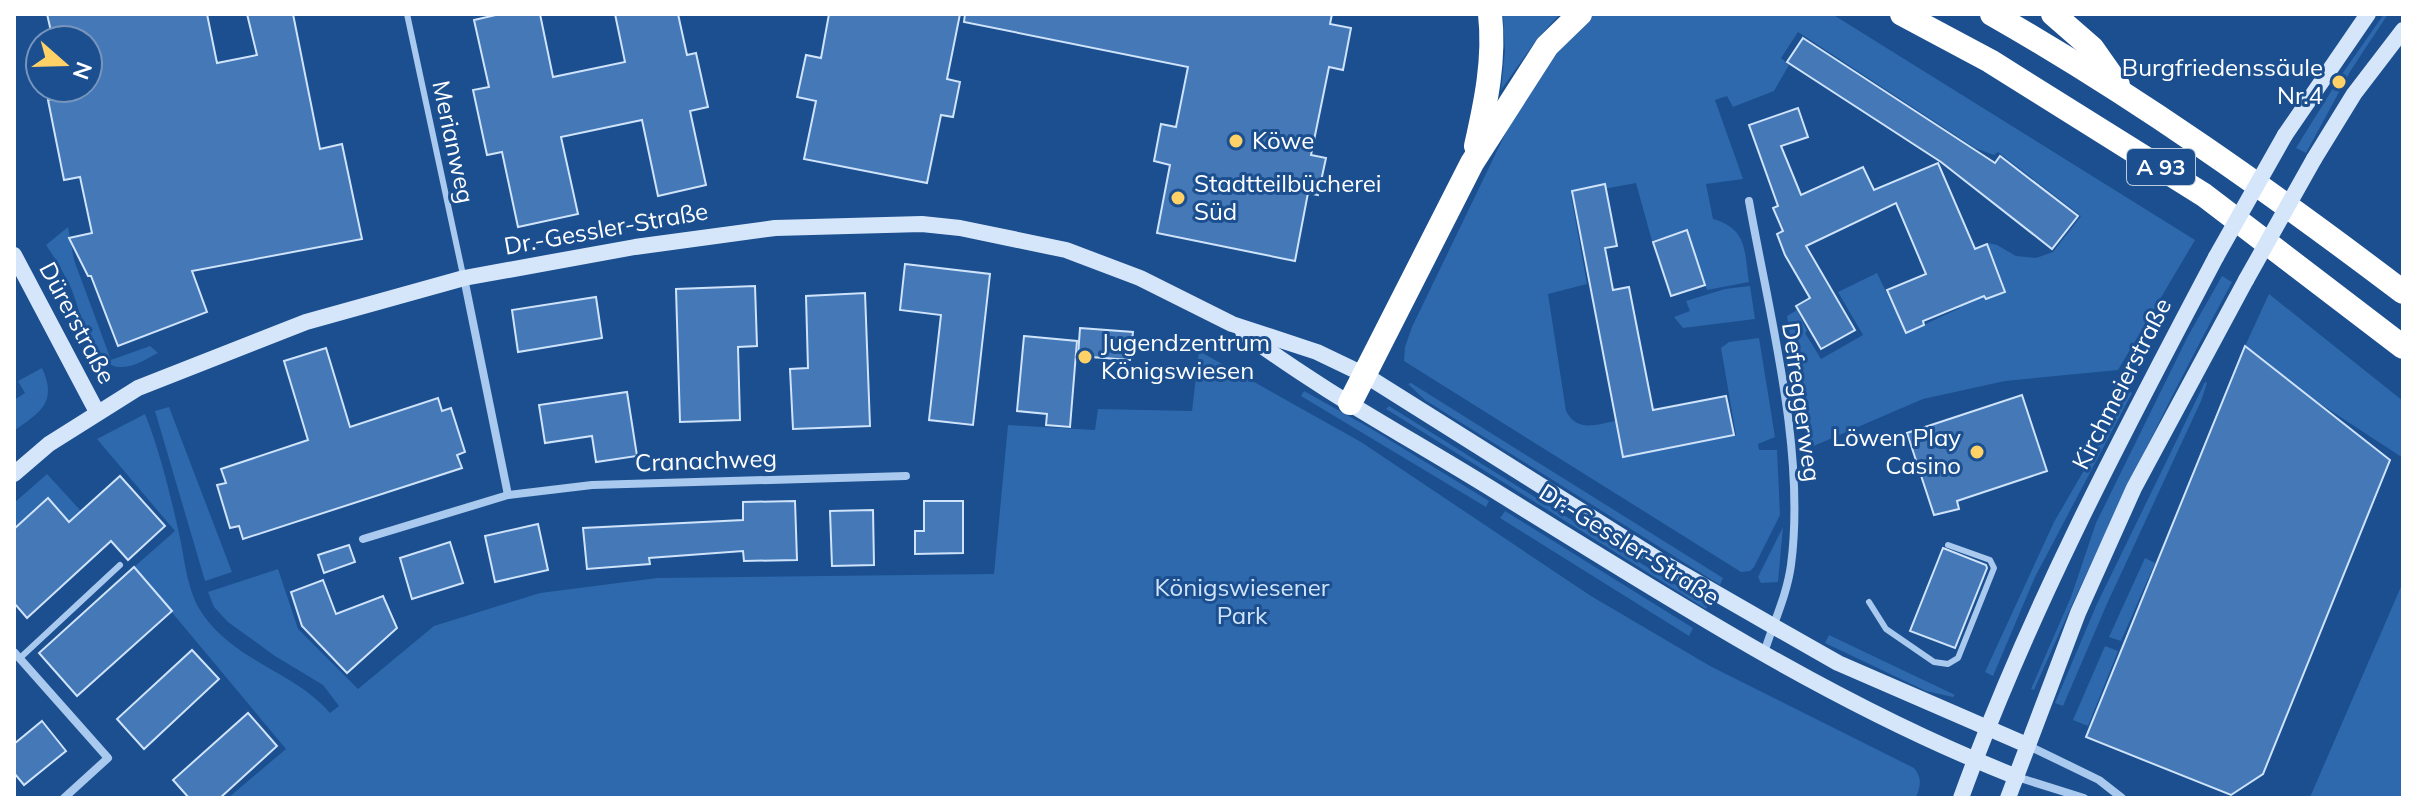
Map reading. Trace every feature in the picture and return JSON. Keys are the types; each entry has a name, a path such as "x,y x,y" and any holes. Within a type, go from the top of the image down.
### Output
{"highway":[{"path":"1472,163 1487,97 1493,43 1490,14"},
{"path":"1350,403 1472,163 1547,46 1580,14"},
{"name":"A 93","path":"1902,14 1990,61 2204,195 2403,347"},
{"name":"A 93","path":"1992,14 2124,94 2223,159 2403,292"},
{"path":"2053,14 2092,48 2124,94"}],"main road":[{"name":"Kirchmeierstraße","path":"1961,798 2069,541 2125,429 2285,135 2368,14"},
{"path":"2008,798 2078,613 2134,488 2314,159 2354,94 2403,30"},
{"name":"Dr.-Gessler-Straße","path":"14,474 49,444 138,388 287,329 361,305 464,278 735,231 922,224 960,228 1066,250 1140,278 1232,324 1317,352 1365,375 1667,565 1838,663 2027,745"},
{"name":"Dürerstraße","path":"14,255 97,412"},
{"name":"Dr.-Gessler-Straße","path":"1232,324 1296,371 1700,618 1835,693 1976,761 2017,777"}],"street":[{"name":"Defreggerweg","path":"1749,201 1789,424 1794,497 1791,565 1763,654"},
{"path":"464,278 508,495"},
{"name":"Cranachweg","path":"363,539 508,495 592,485 906,476"},
{"path":"17,655 108,758 64,798"},
{"path":"2027,745 2099,780 2122,798"},
{"path":"2017,777 2084,798"}],"lane":[{"name":"Merianweg","path":"407,14 464,278"},
{"path":"1869,602 1886,629 1934,662 1948,664 1958,658 1994,568 1990,560 1948,545"},
{"path":"17,655 120,565"}],"green space":[{"path":"1503,14 1560,14 1537,39 1501,90 1505,51"},
{"path":"1593,14 1832,14 2195,240 2118,370 2005,381 1923,399 1809,448 1787,316 1797,310 1807,331 1805,333 1821,359 1863,335 1838,292 1877,273 1906,333 1960,308 1957,300 2003,283 1991,252 1965,261 1973,248 1988,243 2016,256 2036,258 2053,252 2081,216 1998,152 1994,155 1975,148 1798,32 1781,58 1789,65 1774,91 1733,107 1727,96 1715,100 1743,179 1706,184 1713,219 1733,229 1742,243 1749,282 1707,290 1687,230 1652,241 1636,183 1571,195 1587,284 1548,294 1566,411 1575,422 1587,425 1615,421 1623,458 1736,435 1721,348 1729,342 1759,338 1775,437 1758,444 1759,450 1777,450 1780,515 1754,567 1741,572 1404,361 1412,327 1525,93 1551,53"},
{"path":"2384,14 2388,14 2351,70 2306,153 2296,148 2340,77"},
{"path":"68,227 74,260 111,360 150,346 158,353 123,367 111,365 94,349 71,288 46,245"},
{"path":"2222,276 2232,282 2104,535 2034,690 2031,689 2071,597 2096,523 2188,336"},
{"path":"1750,286 1755,319 1683,328 1674,317 1690,311 1686,301 1725,289"},
{"path":"2269,294 2403,401 2403,458 2313,399 2245,346"},
{"name":"Königswiesener Park","path":"1199,351 1361,442 1591,596 1710,666 1914,768 1920,783 1916,798 228,798 286,749 134,567 175,531 97,439 145,414 164,473 187,576 198,607 233,645 300,687 330,713 339,706 323,685 228,622 214,607 208,592 278,569 298,629 358,689 434,626 540,593 657,578 994,574 1008,425 1095,430 1098,409 1192,411"},
{"path":"42,368 48,390 44,406 14,431 14,400 25,393 18,381"},
{"path":"2205,382 2201,401 2063,706 2055,703 2096,606"},
{"path":"1411,383 1723,578 1720,585 1425,400 1408,384"},
{"path":"1304,391 1489,501 1486,507 1301,396"},
{"path":"2130,391 2132,393 2035,577 1993,676 1985,672 2054,522"},
{"path":"1389,406 1708,605 1706,609 1386,409"},
{"path":"169,407 232,572 205,581 155,411"},
{"path":"47,474 81,511 69,521 47,498 14,529 14,503"},
{"path":"1505,511 1693,628 1689,636 1500,518"},
{"path":"1783,527 1778,582 1761,583 1758,577"},
{"path":"2145,558 2155,563 2121,641 2109,637"},
{"path":"2403,582 2403,798 2308,798 2311,795"},
{"path":"1829,635 1955,695 1926,691 1825,643"},
{"path":"2105,646 2118,651 2088,726 2073,720"}],"building":[{"path":"47,14 207,14 217,63 257,55 247,14 293,14 320,149 342,144 362,239 192,271 207,312 118,346 91,276 88,276 69,238 92,233 80,177 64,180 49,104 104,104 104,24 49,24"},
{"path":"500,14 540,14 553,77 625,62 615,14 678,14 687,55 696,53 708,107 690,111 706,185 658,196 642,120 561,137 578,214 518,227 502,152 487,155 473,90 489,87 474,20"},
{"path":"829,14 960,14 947,79 960,82 953,117 941,115 927,183 804,159 816,101 797,97 806,55 821,58"},
{"name":"Köwe","path":"965,14 1332,14 1330,24 1351,28 1343,70 1329,67 1311,155 1326,158 1318,195 1308,193 1295,261 1157,233 1170,165 1154,161 1161,124 1176,127 1188,67 964,22"},
{"path":"1803,38 1995,163 2000,156 2078,216 2052,249 1941,162 1787,62"},
{"path":"1798,108 1808,137 1781,146 1801,195 1863,167 1874,190 1938,163 1975,249 1987,244 2005,292 1986,299 1984,296 1923,321 1924,325 1906,333 1887,290 1926,274 1896,203 1806,246 1855,330 1821,349 1796,306 1810,298 1785,255 1777,234 1783,231 1773,208 1778,206 1749,125"},
{"path":"1605,184 1617,246 1605,248 1613,290 1629,287 1653,410 1726,396 1734,435 1623,457 1572,191"},
{"path":"1687,230 1705,285 1671,296 1653,242"},
{"path":"905,264 990,274 973,425 929,420 941,315 900,310"},
{"path":"755,286 757,346 738,347 740,420 680,422 676,289"},
{"path":"865,293 870,426 793,429 790,369 808,368 806,296"},
{"path":"596,297 602,338 518,352 512,310"},
{"path":"1080,328 1133,332 1130,360 1078,356"},
{"path":"1024,336 1077,341 1070,427 1046,425 1047,414 1017,411"},
{"path":"2245,346 2390,460 2263,774 2231,795 2086,737"},
{"path":"326,348 350,427 438,398 442,411 451,408 465,452 457,455 462,468 243,539 239,526 230,528 217,485 226,483 221,469 308,440 284,361"},
{"path":"627,392 637,456 596,462 592,436 545,443 539,405"},
{"name":"Löwen Play Casino","path":"2022,395 2047,471 1957,501 1959,509 1934,515 1907,433"},
{"path":"120,476 165,526 128,560 111,541 27,618 14,603 14,529 48,498 69,522"},
{"path":"795,501 797,560 744,561 743,551 649,558 650,564 587,569 583,528 743,520 743,502"},
{"path":"924,501 963,501 963,553 915,554 915,531 924,531"},
{"path":"873,510 874,565 832,566 830,511"},
{"path":"538,524 548,570 495,582 485,536"},
{"path":"450,542 463,583 412,599 400,558"},
{"path":"349,545 355,562 324,573 318,555"},
{"path":"1943,548 1987,568 1955,648 1910,631"},
{"path":"134,567 172,611 77,696 39,653"},
{"path":"323,580 336,614 383,596 397,628 347,673 302,626 291,592"},
{"path":"192,650 219,679 144,749 117,719"},
{"path":"248,713 277,746 220,798 189,798 173,780"},
{"path":"42,721 66,751 24,785 14,773 14,744"}],"place":[{"name":"Burgfriedenssäule Nr.4","path":"2339,82"},
{"name":"Köwe","path":"1236,141"},
{"name":"Stadtteilbücherei Süd","path":"1178,198"},
{"name":"Jugendzentrum Königswiesen","path":"1085,357"},
{"name":"Löwen Play Casino","path":"1977,452"}]}
